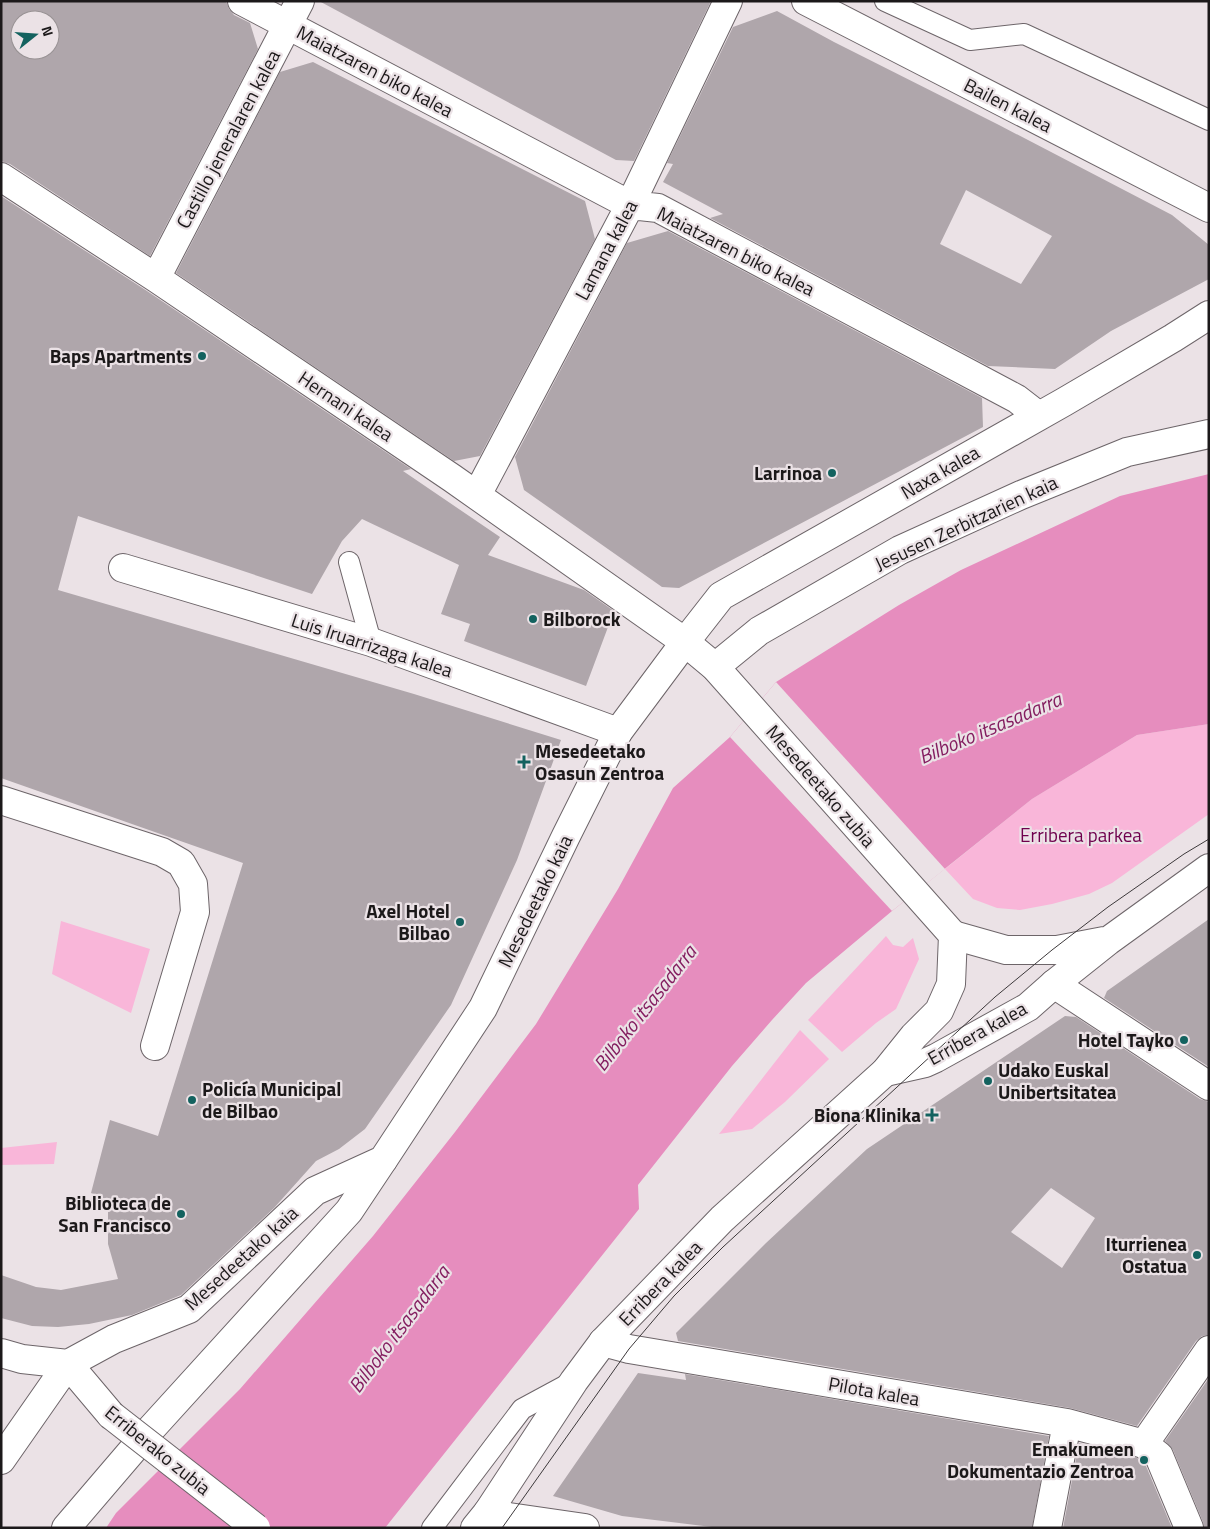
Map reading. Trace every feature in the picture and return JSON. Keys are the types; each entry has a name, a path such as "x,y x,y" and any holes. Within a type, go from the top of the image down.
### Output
{"street":[{"name":"Maiatzaren biko kalea","path":"242,1 630,205 658,208 1017,399 1039,416"},
{"name":"Castillo jeneralaren kalea","path":"156,278 300,1"},
{"name":"Lamana kalea","path":"477,495 630,205 728,1"},
{"name":"Bailen kalea","path":"806,1 1209,208"},
{"name":"Hernani kalea","path":"1,177 156,278 477,495 685,642"},
{"name":"Naxa kalea","path":"685,642 721,596 1039,416 1209,315"},
{"name":"Jesusen Zerbitzarien kaia","path":"715,667 760,631 900,550 1021,495 1128,452 1209,434"},
{"name":"Luis Iruarrizaga kalea","path":"123,568 371,642 618,732"},
{"name":"Mesedeetako zubia","path":"685,642 715,667 737,690 952,935"},
{"name":"Mesedeetako kaia","path":"66,1528 149,1431 349,1211 483,1008 618,732 685,642"},
{"path":"1,800 162,852 181,863 193,884 195,912 155,1046"},
{"name":"Erribera kalea","path":"885,1072 925,1063 1028,1007 1108,940 1209,868"},
{"name":"Erribera kalea","path":"482,1520 574,1381 603,1342 722,1219 885,1072 914,1036 939,1010 952,984 952,935 1006,950 1057,950 1108,940"},
{"path":"1054,984 1209,1086"},
{"name":"Mesedeetako kaia","path":"68,1364 114,1339 190,1309 315,1191 383,1160"},
{"name":"Pilota kalea","path":"603,1342 644,1352 1067,1423 1144,1444"},
{"path":"1189,1528 1159,1456 1144,1444 1209,1350"},
{"path":"1,1353 22,1359 68,1364 1,1460"},
{"name":"Erriberako zubia","path":"68,1364 111,1414 256,1528"},
{"path":"1047,1528 1067,1423"},
{"path":"482,1520 519,1519 585,1528"}],"lane":[{"path":"885,1 970,40 1024,34 1209,120"},
{"path":"349,562 371,642"},
{"path":"432,1528 522,1409 574,1381"}],"green space":[{"name":"Erribera parkea","path":"1209,724 1209,814 1112,883 1089,894 1020,910 997,908 973,899 945,869 1032,799 1137,735"},
{"path":"61,921 150,949 131,1013 52,974"},
{"path":"886,936 893,945 903,947 913,938 919,959 896,1009 876,1023 842,1052 808,1020"},
{"path":"800,1030 829,1059 785,1102 752,1129 719,1134"},
{"path":"57,1142 54,1164 1,1165 1,1148"}],"water":[{"name":"Bilboko itsasadarra","path":"1209,474 1209,724 1137,735 1032,799 892,911 806,983 732,1066 638,1185 639,1209 385,1528 106,1528 116,1513 240,1389 373,1236 455,1132 536,1024 618,889 673,788 730,737 776,682 899,605 961,570 1120,496"}],"pier":[{"path":"776,682 945,869 892,911 730,737"}],"building":[{"path":"1,1 226,1 234,15 250,23 258,49 150,256 10,164 1,161"},
{"path":"319,1 711,1 634,161 616,160"},
{"path":"777,11 1172,215 1209,245 1209,279 1111,331 1055,369 988,366 710,218 723,214 663,182 673,164 667,163 733,27","holes":["966,190 1052,236 1021,284 940,244"]},
{"path":"313,62 585,201 595,239 480,456 454,461 176,273 280,72"},
{"path":"1,196 147,291 411,469 403,471 500,537 488,555 584,590 614,611 586,686 464,641 470,624 441,614 459,565 362,519 342,541 312,594 78,516 58,590 414,694 561,740 517,860 451,1005 365,1129 339,1149 316,1161 274,1208 181,1295 132,1315 89,1324 58,1327 32,1326 1,1318 1,1275 36,1287 61,1290 118,1279 108,1244 108,1200 91,1193 110,1120 158,1136 243,863 1,778"},
{"path":"668,231 982,398 983,427 679,588 662,587 524,490 515,457 627,243"},
{"name":"Hotel Tayko","path":"1209,919 1209,1067 1104,998 1107,991"},
{"path":"1065,1016 1076,1017 1200,1099 1209,1102 1209,1335 1202,1336 1196,1341 1137,1426 1070,1408 678,1341 676,1333 766,1243 867,1149","holes":["1051,1188 1095,1218 1062,1268 1011,1232"]},
{"path":"638,1373 686,1380 685,1374 1049,1436 1032,1528 720,1528 622,1516 553,1496"},
{"path":"1209,1378 1209,1528 1204,1528 1173,1450 1165,1441"},
{"path":"1079,1443 1137,1458 1146,1466 1172,1528 1063,1528"}],"tram line":[{"path":"502,1528 629,1349 674,1296 723,1247 995,997 1108,907 1184,854 1209,839"}],"place":[{"name":"Baps Apartments","path":"202,356"},
{"name":"Larrinoa","path":"832,473"},
{"name":"Bilborock","path":"533,619"},
{"name":"Mesedeetako Osasun Zentroa","path":"524,762"},
{"name":"Axel Hotel Bilbao","path":"460,922"},
{"name":"Hotel Tayko","path":"1184,1040"},
{"name":"Udako Euskal Unibertsitatea","path":"988,1081"},
{"name":"Policía Municipal de Bilbao","path":"192,1100"},
{"name":"Biona Klinika","path":"932,1115"},
{"name":"Biblioteca de San Francisco","path":"181,1214"},
{"name":"Iturrienea Ostatua","path":"1197,1255"},
{"name":"Emakumeen Dokumentazio Zentroa","path":"1144,1460"}]}
